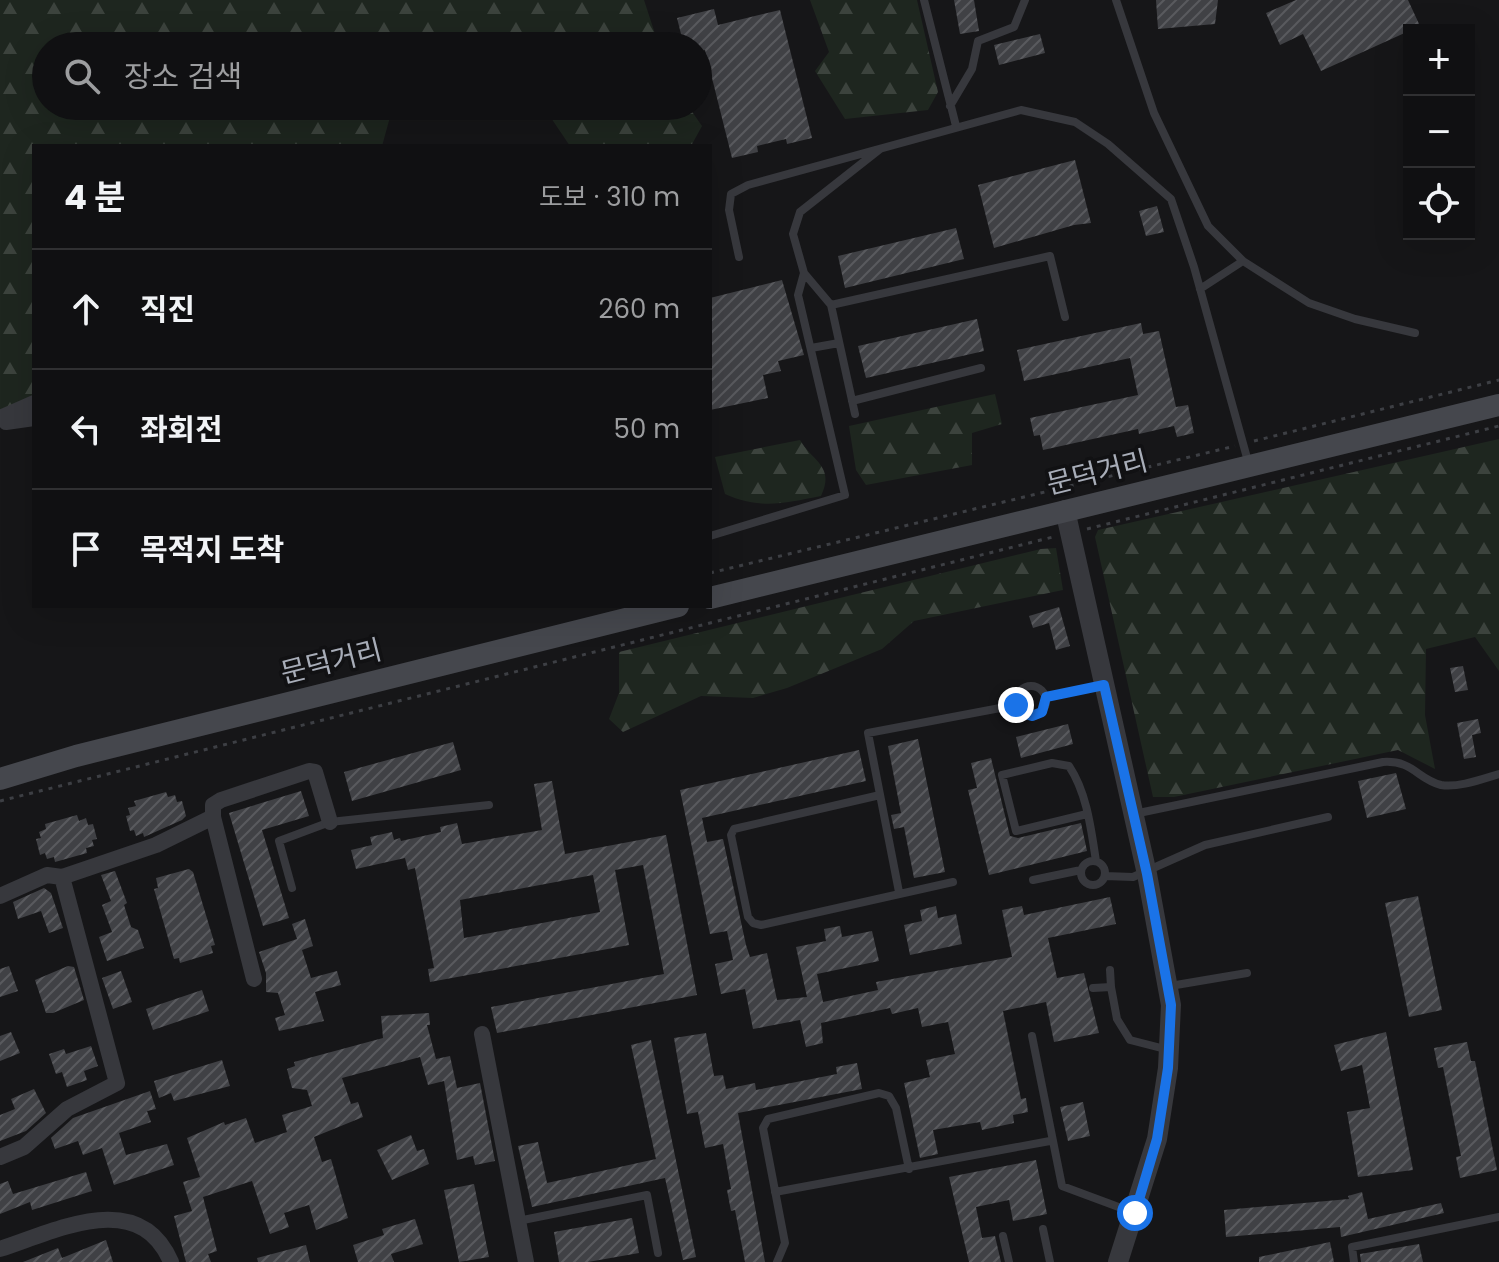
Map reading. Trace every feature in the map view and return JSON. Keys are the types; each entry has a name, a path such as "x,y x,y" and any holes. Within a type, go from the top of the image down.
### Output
{"main road":[{"name":"문덕거리","path":"712,598 1499,405"},
{"name":"문덕거리","path":"0,779 90,752 670,608"}],"street":[{"path":"0,420 32,404"},
{"path":"0,420 32,418"},
{"path":"1065,510 1170,986 1170,1050 1157,1139 1118,1262"},
{"path":"254,979 213,817 213,805 309,771 315,772 330,822"},
{"path":"0,896 47,875 62,877 156,845 213,817"},
{"path":"0,1157 24,1147 67,1109 117,1083 115,1064 62,877"},
{"path":"482,1034 526,1262"},
{"path":"0,1249 82,1222 111,1218 137,1223 164,1244 171,1262"}],"lane":[{"path":"924,0 956,126"},
{"path":"950,106 972,69 978,41 1014,27 1025,0"},
{"path":"1116,0 1154,113 1208,226 1243,261 1309,303 1415,333"},
{"path":"739,257 729,210 731,194 748,185 1021,110 1075,122 1108,144 1171,199 1200,289 1249,466"},
{"path":"855,414 831,305 804,273 793,234 800,212 884,146"},
{"path":"831,305 1050,256 1065,317"},
{"path":"1200,289 1243,261"},
{"path":"712,535 845,495 798,295 804,273"},
{"path":"811,348 839,343"},
{"path":"852,401 981,368"},
{"path":"1046,697 1104,685"},
{"path":"1030,686 1040,688 1046,697 1045,708 1037,715 1022,713 1016,705 1020,690 1030,686"},
{"path":"899,892 868,733 1016,705"},
{"path":"1133,814 1383,762 1399,761 1431,782 1445,786 1499,774"},
{"path":"1087,814 1016,831 1002,775 1052,763 1069,766 1080,783 1087,814 1096,861"},
{"path":"880,795 743,825 731,835 748,917 753,923 761,925 953,882"},
{"path":"292,888 279,841 330,822 489,805"},
{"path":"1105,876 1125,879 1147,874 1205,845 1328,817"},
{"path":"1033,880 1081,870 1087,862 1096,861 1103,866 1105,876"},
{"path":"1081,870 1082,879 1090,885 1099,883 1105,876"},
{"path":"1110,970 1111,987 1123,1033 1130,1040 1170,1050"},
{"path":"1170,986 1247,973"},
{"path":"1093,988 1111,987"},
{"path":"1032,1036 1050,1141 1062,1186 1135,1213"},
{"path":"777,1262 785,1243 763,1128 768,1119 879,1093 889,1096 896,1108 909,1169"},
{"path":"775,1192 1050,1141"},
{"path":"518,1221 647,1195 658,1253"},
{"path":"1354,1262 1352,1247 1499,1217"},
{"path":"1043,1229 1050,1262"},
{"path":"1003,1236 1009,1262"}],"path":[{"path":"712,573 1499,380"},
{"path":"0,801 1499,426"}],"green space":[{"path":"0,0 644,0 654,32 32,32 32,120 389,120 383,144 32,144 32,399 0,410"},
{"path":"810,0 917,0 938,92 928,110 845,119 815,71 829,52"},
{"path":"552,120 698,120 702,126 692,144 569,144"},
{"path":"995,394 1002,424 972,433 972,465 866,485 856,470 849,426"},
{"path":"1499,439 1499,671 1475,637 1426,649 1425,715 1435,769 1398,750 1174,797 1153,797 1095,537 1098,530"},
{"path":"800,440 824,471 825,486 821,496 761,504 725,494 715,457"},
{"path":"1056,548 1063,590 914,621 882,649 787,688 753,698 701,696 623,732 609,719 619,693 619,652 1041,549"}],"building":[{"path":"954,0 974,0 979,31 960,34"},
{"path":"1156,0 1218,0 1215,24 1158,29"},
{"path":"1296,0 1408,0 1419,24 1403,24 1403,34 1321,71 1303,34 1280,45 1266,13"},
{"path":"714,9 718,25 780,10 812,138 787,144 786,139 757,146 758,152 732,158 712,78 712,32 680,32 677,18"},
{"path":"1040,34 1045,53 999,65 994,45"},
{"path":"1075,160 1091,223 994,248 978,185"},
{"path":"1157,206 1164,232 1146,236 1139,211"},
{"path":"956,228 964,259 845,288 838,256"},
{"path":"782,280 804,355 778,361 781,371 763,375 768,398 712,410 712,298"},
{"path":"977,319 984,351 866,378 858,346"},
{"path":"1141,323 1143,334 1159,331 1176,407 1188,405 1194,433 1177,437 1174,426 1139,434 1138,429 1043,450 1040,435 1034,436 1030,418 1138,395 1130,358 1024,381 1017,350"},
{"path":"1059,607 1070,646 1056,650 1049,623 1033,628 1029,616"},
{"path":"1463,666 1468,690 1455,692 1450,668"},
{"path":"1478,719 1481,733 1472,735 1476,757 1464,759 1457,723"},
{"path":"1068,724 1073,744 1021,758 1016,737"},
{"path":"918,739 945,872 914,878 904,827 894,829 891,815 901,813 888,746"},
{"path":"453,742 461,770 352,801 344,772"},
{"path":"859,750 866,781 702,818 707,842 723,839 750,957 767,953 777,1000 807,997 796,947 826,941 824,929 840,926 842,937 872,931 879,961 817,974 823,1002 878,990 876,982 1012,957 1002,910 1022,906 1024,915 1110,897 1116,924 1048,938 1057,978 1084,973 1099,1033 1054,1042 1046,1002 1003,1011 1021,1099 1026,1098 1028,1112 1013,1115 1014,1123 982,1130 980,1122 933,1130 938,1154 920,1158 904,1083 930,1077 926,1060 955,1054 948,1022 922,1027 918,1008 892,1014 890,1008 821,1023 823,1043 806,1047 800,1020 753,1029 745,989 721,994 715,964 733,960 727,931 710,934 680,790"},
{"path":"991,758 1010,836 1018,838 1081,823 1087,851 989,875 968,790 977,788 971,763"},
{"path":"1396,773 1406,809 1367,818 1358,781"},
{"path":"552,781 565,854 666,835 697,995 497,1033 491,1007 664,974 643,865 615,870 629,945 430,982 428,969 434,968 415,868 408,870 405,858 356,869 351,850 372,845 370,837 392,832 394,840 400,838 401,841 441,832 440,827 457,823 462,844 542,830 534,784","holes":["593,875 600,912 464,938 460,900"]},
{"path":"301,791 309,816 262,830 289,918 263,926 229,813"},
{"path":"166,792 168,797 175,795 177,802 182,801 186,816 144,837 143,833 136,836 134,830 130,831 126,816 130,815 128,808 136,806 134,801"},
{"path":"77,815 79,821 86,818 88,825 93,824 97,839 92,840 94,846 86,848 87,853 55,862 54,857 47,859 45,853 40,855 36,839 41,838 39,832 46,829 45,824"},
{"path":"189,869 193,872 215,945 211,946 213,953 180,963 179,958 174,959 154,889 158,888 156,878"},
{"path":"115,871 127,903 124,905 131,927 138,930 144,948 107,961 99,937 112,932 102,905 111,901 101,875"},
{"path":"44,888 51,893 63,928 49,933 41,911 18,919 13,902"},
{"path":"1418,896 1442,1010 1409,1017 1385,903"},
{"path":"936,906 938,918 956,914 962,944 910,955 904,925 922,921 920,910"},
{"path":"305,919 313,946 302,950 311,978 337,971 341,985 315,992 324,1021 279,1031 275,1018 285,1015 278,993 266,992 266,973 259,952 297,939 292,924"},
{"path":"9,966 18,991 0,997 0,969"},
{"path":"68,966 74,967 84,1000 46,1013 35,980"},
{"path":"121,971 132,1002 113,1009 102,978"},
{"path":"202,990 209,1011 153,1030 146,1009"},
{"path":"429,1013 430,1025 427,1025 436,1059 450,1056 457,1088 480,1083 495,1161 475,1165 473,1156 457,1160 444,1081 428,1085 420,1057 342,1078 351,1104 358,1102 363,1117 314,1137 322,1162 331,1159 348,1218 316,1230 309,1205 284,1213 289,1227 270,1234 252,1181 203,1197 217,1251 208,1254 211,1262 186,1262 174,1216 192,1211 183,1182 200,1177 187,1138 224,1122 225,1125 246,1118 255,1143 287,1132 282,1115 312,1106 307,1090 292,1088 287,1069 295,1066 294,1062 383,1038 381,1016"},
{"path":"11,1032 20,1053 0,1061 0,1036"},
{"path":"1386,1032 1413,1170 1358,1177 1347,1112 1370,1108 1362,1065 1341,1071 1334,1045"},
{"path":"706,1033 714,1076 723,1075 726,1089 755,1083 756,1090 837,1074 836,1067 857,1063 862,1089 738,1113 765,1262 745,1262 735,1210 731,1211 727,1190 731,1189 723,1144 705,1148 698,1112 687,1114 674,1038"},
{"path":"651,1040 696,1257 683,1260 665,1178 532,1207 518,1146 538,1142 547,1183 656,1159 631,1045"},
{"path":"1467,1042 1471,1061 1475,1061 1497,1170 1460,1178 1456,1157 1461,1156 1443,1067 1438,1068 1434,1048"},
{"path":"91,1046 98,1066 84,1071 87,1080 67,1087 62,1072 56,1074 49,1054 64,1049 66,1054"},
{"path":"222,1060 230,1086 174,1101 171,1093 159,1098 154,1081"},
{"path":"34,1089 46,1113 26,1131 0,1141 0,1115 15,1109 11,1099"},
{"path":"150,1091 156,1109 147,1111 151,1122 119,1133 126,1155 167,1144 174,1165 114,1185 102,1148 83,1155 78,1141 55,1149 51,1138 73,1118"},
{"path":"1083,1102 1090,1136 1068,1141 1060,1107"},
{"path":"411,1135 417,1151 424,1149 429,1164 392,1180 377,1150"},
{"path":"1036,1160 1047,1214 1013,1221 1009,1200 976,1207 982,1238 995,1236 1001,1262 969,1262 949,1177"},
{"path":"86,1172 92,1191 32,1210 30,1202 0,1214 0,1184 8,1181 13,1194"},
{"path":"474,1184 489,1257 459,1262 444,1190"},
{"path":"1362,1192 1368,1219 1441,1203 1444,1213 1341,1237 1340,1227 1226,1237 1224,1210 1349,1199 1348,1196"},
{"path":"632,1218 639,1253 588,1262 559,1262 554,1232"},
{"path":"415,1219 423,1244 391,1254 394,1262 358,1262 353,1245 384,1235 382,1229"},
{"path":"106,1240 113,1262 23,1262 58,1248 62,1258"},
{"path":"1330,1242 1334,1262 1259,1262 1259,1257"},
{"path":"1419,1244 1423,1262 1361,1262 1360,1254"},
{"path":"306,1245 310,1262 258,1262 257,1258"}],"route":[{"path":"1016,705 1027,716 1037,715 1045,708 1046,697 1104,685 1170,986 1168,1068 1157,1139 1135,1213"}]}
